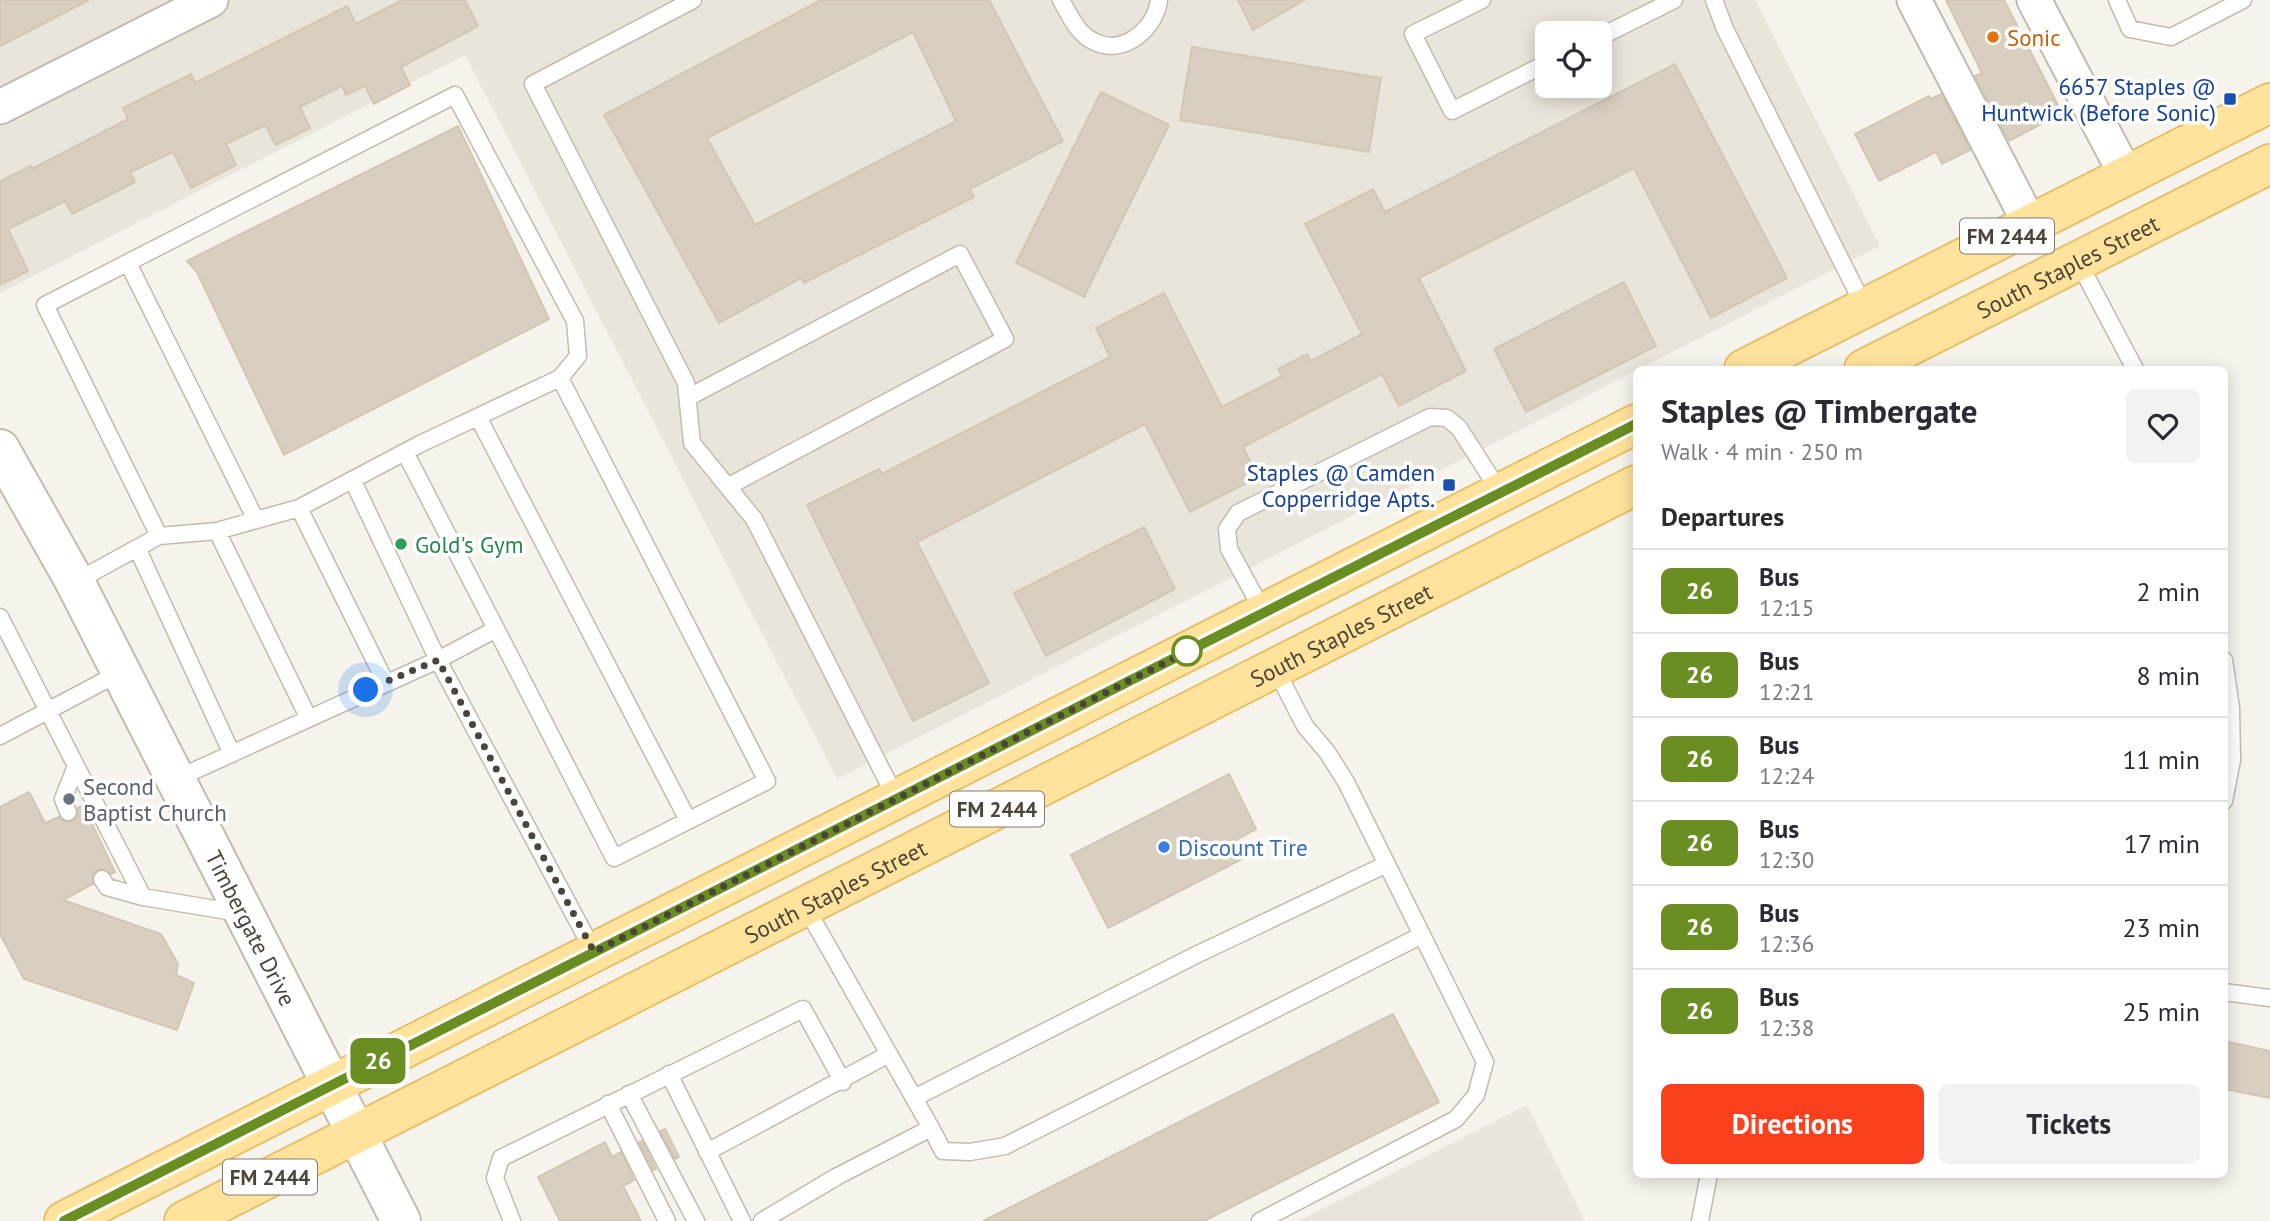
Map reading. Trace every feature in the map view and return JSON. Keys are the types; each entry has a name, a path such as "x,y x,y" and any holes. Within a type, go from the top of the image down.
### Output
{"main road":[{"name":"FM 2444","path":"1750,366 2270,103"},
{"name":"South Staples Street","path":"1870,366 2270,164"},
{"path":"1787,366 1815,333"},
{"name":"FM 2444","path":"64,1221 1633,426"},
{"name":"South Staples Street","path":"184,1221 1632,485"}],"street":[{"path":"0,107 166,10 211,0"},
{"path":"1914,0 2029,225"},
{"path":"2034,0 2126,175"},
{"name":"Timbergate Drive","path":"0,449 75,582 401,1221"}],"lane":[{"path":"693,0 533,83 686,383 692,443 705,463 729,486 754,519 897,799"},
{"path":"1061,0 1083,34 1095,43 1108,45 1129,41 1145,31 1156,14 1159,0"},
{"path":"1482,0 1413,34 1452,111 1535,69"},
{"path":"1612,31 1674,0"},
{"path":"1714,0 1732,45 1865,308"},
{"path":"2118,0 2130,29 2171,37 2243,0"},
{"path":"75,582 138,550 159,536 217,531 299,508 405,452 560,378 578,356 575,321 455,95 45,305 159,536"},
{"path":"689,397 960,254 1005,339 729,486"},
{"path":"2078,261 2133,366"},
{"path":"128,263 256,520"},
{"path":"405,452 614,858 767,781 560,378"},
{"path":"478,417 688,820"},
{"path":"1264,613 1229,549 1227,529 1238,513 1430,417 1447,418 1459,428 1500,493"},
{"path":"353,481 438,660 594,952"},
{"path":"299,508 385,681"},
{"path":"217,531 308,717"},
{"path":"138,550 232,754"},
{"path":"0,617 143,897"},
{"path":"176,779 385,681 438,660 496,629"},
{"path":"1260,1221 1456,1119 1476,1095 1485,1062 1346,782 1327,752 1305,726 1275,668"},
{"path":"0,736 121,672"},
{"path":"2228,687 2232,760 2228,781"},
{"path":"68,812 63,799 76,766"},
{"path":"914,1098 1196,955 1387,864"},
{"path":"102,878 107,887 143,897 245,914"},
{"path":"805,906 943,1151 970,1153 1006,1146 1422,934"},
{"path":"2228,993 2270,998"},
{"path":"512,1221 495,1178 501,1158 803,1009 843,1082"},
{"path":"708,1152 843,1082 889,1054"},
{"path":"669,1074 742,1221"},
{"path":"629,1094 696,1221"},
{"path":"608,1104 667,1221"},
{"path":"762,1221 836,1177 931,1128"},
{"path":"1700,1221 1708,1178"}],"shaded area":[{"path":"0,0 1755,0 1880,246 1645,366 1633,366 1633,372 837,779 465,55 0,293"},
{"path":"1527,1105 1585,1221 1298,1221"}],"building":[{"path":"0,0 89,0 0,46"},
{"path":"402,0 465,0 478,26 401,67 410,85 374,104 365,86 346,95 342,86 300,107 310,128 276,145 265,125 226,144 236,165 191,188 173,152 130,172 135,182 72,214 65,201 8,229 28,271 0,285 0,181 31,166 32,169 128,119 123,108 191,74 195,83 347,6 356,24"},
{"path":"821,0 989,0 1063,141 970,189 974,197 804,283 801,278 719,323 604,115","holes":["913,32 956,121 755,225 707,138"]},
{"path":"1238,0 1304,0 1253,30"},
{"name":"Sonic","path":"1946,0 2004,0 2062,113 2009,141 1975,76 1982,73"},
{"path":"1192,47 1381,78 1369,152 1180,120"},
{"path":"1675,64 1787,278 1711,318 1634,168 1419,278 1466,371 1399,406 1382,374 1243,447 1258,477 1190,512 1145,424 917,542 989,683 913,721 807,505 879,469 882,474 1110,357 1096,328 1164,293 1222,407 1282,376 1278,369 1307,354 1311,361 1362,334 1305,224 1373,189 1385,212"},
{"path":"1101,92 1169,125 1084,297 1016,263"},
{"path":"1941,94 1970,150 1942,164 1936,152 1879,181 1855,134 1929,96 1931,99"},
{"path":"458,126 549,319 284,455 197,272 187,261"},
{"path":"1624,282 1656,346 1526,412 1494,349"},
{"path":"1144,527 1175,589 1046,656 1014,593"},
{"name":"Discount Tire","path":"1229,774 1256,829 1237,839 1246,857 1108,928 1071,855"},
{"path":"29,792 45,823 59,817 66,822 72,821 78,814 78,808 83,805 115,872 111,874 106,869 97,870 92,875 93,884 63,900 161,934 178,964 176,975 194,983 177,1030 24,979 0,934 0,807"},
{"path":"1393,1014 1439,1102 1204,1221 983,1221"},
{"path":"2228,1042 2270,1051 2270,1098 2228,1090"},
{"path":"665,1129 679,1157 675,1159 660,1131"},
{"path":"642,1141 656,1169 653,1170 639,1142"},
{"path":"605,1142 612,1157 621,1152 634,1180 623,1186 641,1221 560,1221 538,1177"}],"bus line":[{"name":"26","path":"64,1221 1633,426"}],"place":[{"name":"Sonic","path":"1993,37"},
{"name":"6657 Staples @ Huntwick (Before Sonic)","path":"2230,99"},
{"name":"Staples @ Camden Copperridge Apts.","path":"1449,485"},
{"name":"Gold's Gym","path":"401,544"},
{"name":"Second Baptist Church","path":"69,799"},
{"name":"Discount Tire","path":"1164,847"}],"route":[{"path":"366,690 438,660 594,952 1190,650 1187,651"}]}
